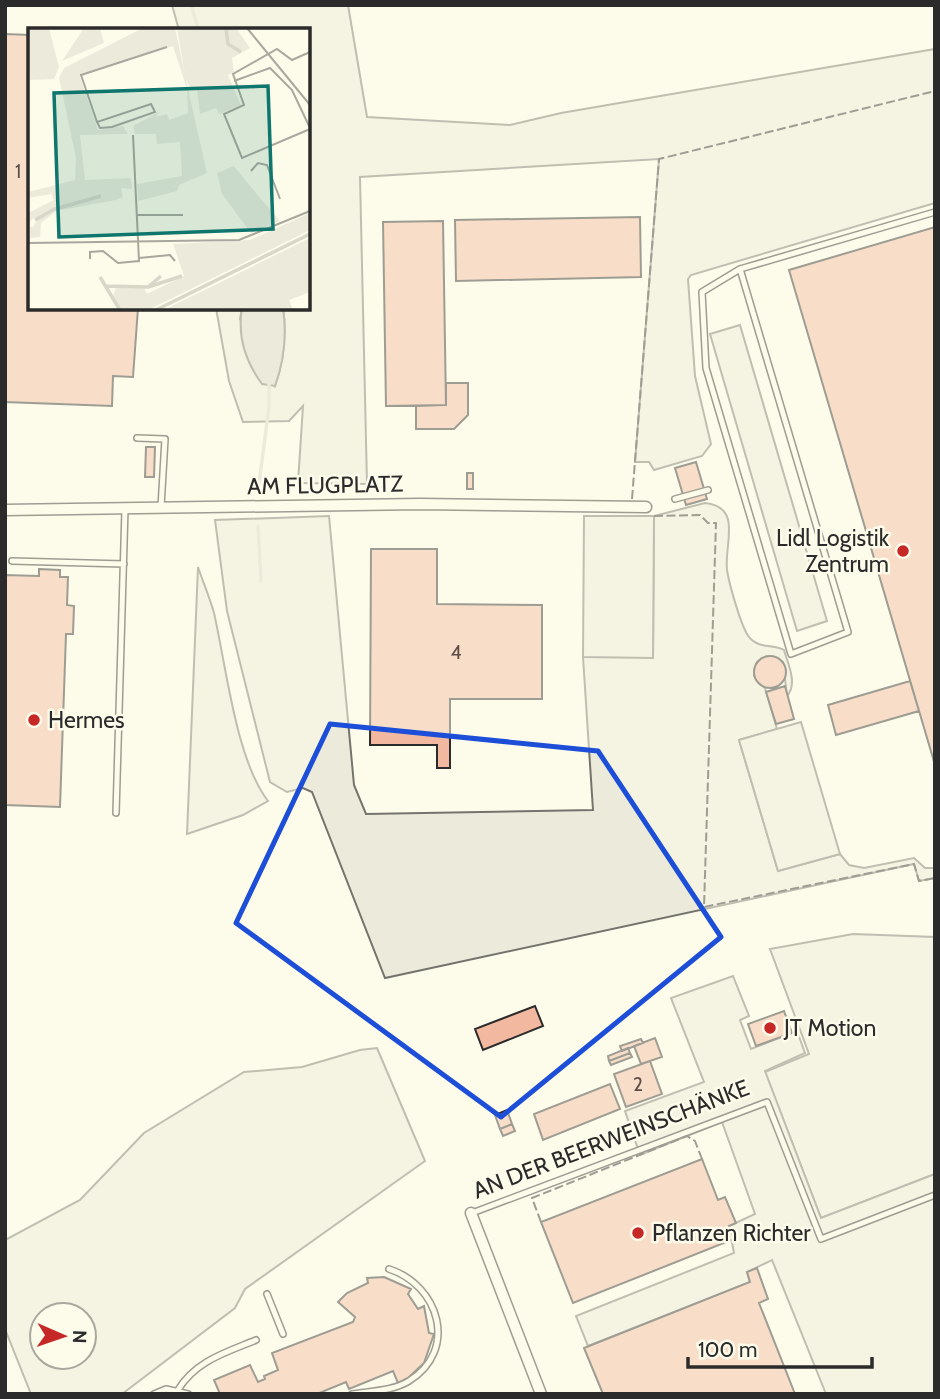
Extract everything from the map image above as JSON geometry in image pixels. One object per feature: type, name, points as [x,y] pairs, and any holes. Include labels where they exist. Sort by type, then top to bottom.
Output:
[{"type":"street","name":"AM FLUGPLATZ","points":[[5,510],[420,504],[646,507]]},
{"type":"street","name":"AN DER BEERWEINSCHÄNKE","points":[[471,1213],[541,1394]]},
{"type":"lane","points":[[740,269],[848,632],[791,654],[706,368],[702,292],[740,269],[935,212]]},
{"type":"lane","points":[[136,438],[165,439],[161,507]]},
{"type":"lane","points":[[675,499],[708,490]]},
{"type":"lane","points":[[116,813],[125,509]]},
{"type":"lane","points":[[12,561],[124,564]]},
{"type":"lane","name":"AN DER BEERWEINSCHÄNKE","points":[[471,1213],[767,1102],[821,1239],[935,1195]]},
{"type":"lane","points":[[352,1394],[399,1386],[410,1381],[427,1364],[437,1341],[437,1317],[428,1295],[411,1278],[388,1269]]},
{"type":"lane","points":[[267,1294],[283,1334]]},
{"type":"lane","points":[[178,1390],[185,1378],[202,1363],[256,1340]]},
{"type":"lane","points":[[154,1394],[178,1390],[188,1394]]},
{"type":"highlighted area","points":[[330,724],[598,751],[721,937],[501,1117],[236,923]]},
{"type":"shaded area","points":[[172,5],[348,5],[367,117],[510,125],[561,113],[935,49],[935,203],[691,275],[688,279],[695,376],[711,444],[702,456],[654,470],[649,462],[635,462],[659,159],[360,177],[367,484],[298,483],[303,406],[289,421],[243,422],[229,381],[216,310],[242,310],[240,319],[275,386],[284,347],[283,310],[310,310],[310,28],[178,28]]},
{"type":"shaded area","points":[[242,310],[283,310],[284,348],[275,386],[262,384],[251,366],[242,339]]},
{"type":"shaded area","points":[[740,325],[827,621],[797,631],[710,334]]},
{"type":"shaded area","points":[[705,503],[717,506],[728,519],[727,570],[746,632],[753,641],[761,645],[784,650],[791,674],[792,686],[787,696],[783,662],[767,656],[757,662],[754,676],[765,688],[777,729],[739,740],[778,871],[840,854],[849,865],[864,868],[914,858],[925,868],[935,868],[935,878],[919,881],[914,864],[385,978],[312,792],[303,788],[287,792],[270,782],[227,611],[215,520],[329,516],[354,785],[366,814],[593,810],[583,657],[653,657],[654,516]]},
{"type":"shaded area","points":[[584,516],[654,516],[653,658],[583,657]]},
{"type":"shaded area","points":[[198,567],[214,613],[240,737],[257,783],[268,801],[243,815],[187,834]]},
{"type":"shaded area","points":[[801,722],[840,854],[778,871],[739,740]]},
{"type":"shaded area","points":[[853,934],[935,937],[935,1174],[821,1218],[765,1072],[809,1054],[770,949]]},
{"type":"shaded area","points":[[733,976],[749,1016],[740,1020],[751,1049],[797,1031],[805,1053],[765,1071],[821,1218],[935,1174],[935,1394],[826,1394],[772,1260],[747,1272],[750,1282],[588,1346],[576,1316],[734,1253],[729,1226],[755,1214],[722,1122],[640,1155],[625,1111],[704,1082],[671,998]]},
{"type":"shaded area","points":[[377,1048],[425,1161],[245,1289],[235,1308],[122,1394],[31,1394],[5,1329],[5,1240],[80,1200],[144,1133],[244,1072],[302,1067],[360,1050]]},
{"type":"building","points":[[5,34],[28,35],[28,310],[138,310],[133,377],[113,376],[112,406],[5,402]]},
{"type":"building","points":[[640,217],[641,277],[456,281],[455,220]]},
{"type":"building","points":[[443,221],[446,405],[386,406],[383,222]]},
{"type":"building","name":"Lidl Logistik Zentrum","points":[[935,227],[935,765],[789,270]]},
{"type":"building","points":[[446,383],[468,383],[468,415],[454,429],[416,429],[416,406],[446,405]]},
{"type":"building","points":[[146,447],[155,447],[154,477],[145,477]]},
{"type":"building","points":[[696,462],[707,499],[686,505],[675,468]]},
{"type":"building","points":[[467,473],[473,473],[473,489],[467,489]]},
{"type":"building","points":[[371,549],[437,549],[437,604],[542,605],[542,699],[450,699],[450,768],[437,768],[437,745],[370,745]]},
{"type":"building","name":"Hermes","points":[[39,569],[60,570],[60,577],[68,577],[67,605],[74,606],[73,634],[66,634],[60,807],[5,805],[5,575],[39,576]]},
{"type":"building","points":[[770,656],[782,660],[786,672],[782,684],[770,688],[758,684],[754,672],[758,660]]},
{"type":"building","points":[[910,681],[919,711],[836,735],[828,705]]},
{"type":"building","points":[[785,686],[794,719],[776,724],[766,692]]},
{"type":"building","points":[[535,1006],[543,1026],[483,1050],[475,1029]]},
{"type":"building","name":"JT Motion","points":[[784,1011],[792,1033],[756,1046],[748,1024]]},
{"type":"building","points":[[655,1038],[662,1057],[641,1064],[634,1046]]},
{"type":"building","points":[[641,1039],[643,1043],[622,1051],[620,1046]]},
{"type":"building","points":[[628,1048],[630,1053],[609,1061],[608,1056]]},
{"type":"building","points":[[630,1053],[632,1057],[611,1065],[609,1061]]},
{"type":"building","points":[[650,1061],[662,1094],[626,1107],[614,1074]]},
{"type":"building","points":[[610,1084],[620,1109],[543,1140],[534,1114]]},
{"type":"building","points":[[507,1110],[512,1124],[500,1129],[495,1115]]},
{"type":"building","points":[[512,1124],[515,1131],[503,1136],[500,1129]]},
{"type":"building","name":"Pflanzen Richter","points":[[702,1159],[718,1200],[725,1197],[736,1223],[729,1226],[734,1239],[573,1303],[541,1222]]},
{"type":"building","points":[[757,1268],[768,1299],[759,1303],[795,1394],[603,1394],[584,1348],[750,1282],[747,1272]]},
{"type":"building","points":[[384,1277],[411,1289],[408,1294],[418,1309],[424,1306],[429,1333],[434,1334],[424,1363],[408,1378],[398,1383],[393,1371],[349,1389],[346,1382],[317,1394],[220,1394],[214,1380],[250,1365],[258,1382],[278,1370],[272,1353],[353,1322],[355,1317],[338,1302],[347,1293],[368,1283],[367,1278]]},
{"type":"waterway","points":[[191,5],[198,28]]},
{"type":"waterway","points":[[258,491],[269,407],[269,381]]},
{"type":"waterway","points":[[258,526],[261,581]]},
{"type":"fence","points":[[632,499],[659,159],[935,91]]},
{"type":"fence","points":[[654,516],[700,515],[708,523],[716,523],[704,907],[914,864],[919,881],[935,878]]},
{"type":"fence","points":[[541,1222],[532,1198],[687,1136],[695,1141],[702,1159]]},
{"type":"place","name":"Lidl Logistik Zentrum","points":[[903,551]]},
{"type":"place","name":"Hermes","points":[[34,720]]},
{"type":"place","name":"JT Motion","points":[[770,1028]]},
{"type":"place","name":"Pflanzen Richter","points":[[638,1233]]}]
